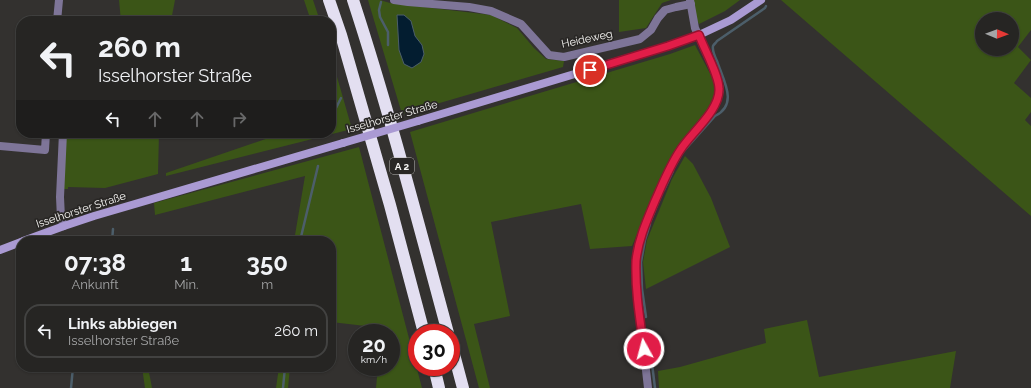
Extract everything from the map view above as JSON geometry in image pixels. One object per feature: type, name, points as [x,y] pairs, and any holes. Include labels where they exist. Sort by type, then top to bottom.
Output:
[{"type":"highway","name":"A 2","points":[[329,0],[334,16]]},
{"type":"highway","name":"A 2","points":[[353,0],[408,185],[446,324]]},
{"type":"highway","name":"A 2","points":[[336,20],[388,198],[422,324]]},
{"type":"highway","points":[[436,376],[439,388]]},
{"type":"highway","points":[[460,376],[463,388]]},
{"type":"street","points":[[57,16],[59,0]]},
{"type":"street","name":"Heideweg","points":[[394,0],[469,7],[491,11],[521,24],[549,55],[564,57],[640,39],[651,30],[665,10],[691,2],[695,28],[718,79],[720,90],[717,101],[710,113],[681,149],[665,178],[640,239],[636,261],[637,290],[648,388]]},
{"type":"street","name":"Isselhorster Straße","points":[[36,236],[94,216],[661,48],[699,35],[731,20],[761,0]]},
{"type":"street","points":[[0,146],[45,150],[46,138]]},
{"type":"street","points":[[63,138],[60,197],[61,218],[64,226]]},
{"type":"street","name":"Isselhorster Straße","points":[[0,250],[16,243]]},
{"type":"green space","points":[[119,0],[175,0],[172,16],[121,16]]},
{"type":"green space","points":[[304,0],[313,0],[318,16],[309,16]]},
{"type":"green space","points":[[368,0],[380,0],[390,3],[491,15],[517,28],[534,48],[546,59],[564,61],[563,67],[402,114]]},
{"type":"green space","points":[[619,0],[671,0],[662,3],[646,28],[619,32]]},
{"type":"green space","points":[[693,0],[740,0],[725,11],[699,24],[695,16]]},
{"type":"green space","points":[[781,0],[1031,0],[1031,30],[1019,46],[1019,12],[975,12],[975,56],[1019,56],[1019,48],[1031,60],[1014,83],[1031,98],[1031,112],[1025,120],[1031,126],[1031,216]]},
{"type":"green space","points":[[695,45],[713,79],[715,89],[714,100],[707,112],[678,146],[662,176],[632,246],[590,249],[581,204],[491,222],[510,316],[474,324],[490,388],[479,388],[410,132],[670,54]]},
{"type":"green space","points":[[336,73],[352,129],[336,133]]},
{"type":"green space","points":[[60,138],[159,138],[158,174],[105,188],[68,187],[68,189],[58,189]]},
{"type":"green space","points":[[268,138],[316,138],[166,176],[166,173]]},
{"type":"green space","points":[[359,147],[408,334],[408,376],[419,376],[422,388],[376,388],[377,376],[400,376],[400,324],[336,323],[336,236],[295,236],[305,176],[155,215],[154,203]]},
{"type":"green space","points":[[685,156],[693,164],[711,198],[730,247],[646,289],[643,262],[647,240],[672,179]]},
{"type":"green space","points":[[807,320],[819,377],[956,351],[950,388],[659,388],[658,371],[680,367],[766,343],[764,329]]},
{"type":"green space","points":[[143,372],[149,372],[152,388],[145,388]]},
{"type":"green space","points":[[278,372],[290,372],[288,388],[276,388]]},
{"type":"water","points":[[397,15],[404,15],[411,21],[415,36],[422,45],[424,54],[421,62],[412,68],[404,64],[399,50]]},
{"type":"waterway","points":[[381,2],[379,10],[380,17],[388,32],[388,45]]},
{"type":"waterway","points":[[683,152],[715,116],[722,111],[728,98],[723,76],[714,54],[713,46],[717,41],[766,6]]},
{"type":"waterway","points":[[336,108],[341,98]]},
{"type":"waterway","points":[[301,236],[318,166]]},
{"type":"waterway","points":[[664,190],[673,171]]},
{"type":"waterway","points":[[646,317],[642,289],[641,262],[650,224]]},
{"type":"waterway","points":[[112,236],[113,229]]},
{"type":"waterway","points":[[648,331],[655,388]]},
{"type":"waterway","points":[[71,388],[73,372]]},
{"type":"waterway","points":[[283,388],[285,372]]},
{"type":"route","points":[[590,70],[699,35],[718,79],[720,90],[717,101],[710,113],[681,149],[665,178],[640,239],[636,261],[637,290],[644,349]]}]
